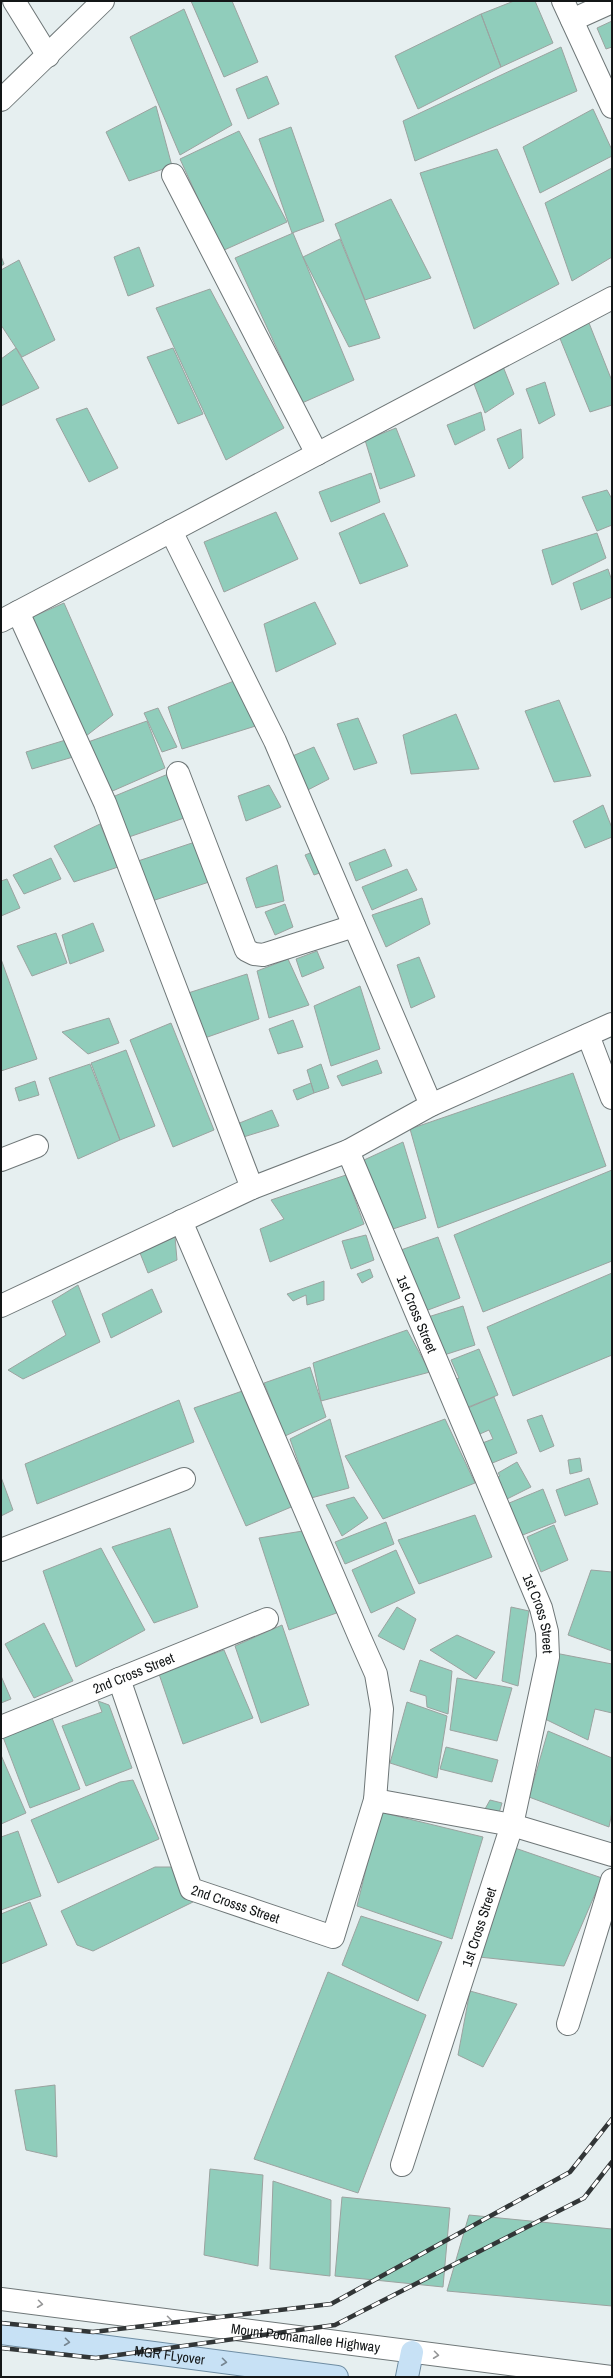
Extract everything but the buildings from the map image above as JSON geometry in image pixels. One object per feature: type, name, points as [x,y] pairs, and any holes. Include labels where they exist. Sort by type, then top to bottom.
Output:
[{"type":"main road","name":"MGR FLyover","points":[[1,2333],[337,2377]]},
{"type":"main road","points":[[407,2377],[412,2352]]},
{"type":"street","points":[[14,1],[48,56]]},
{"type":"street","points":[[1,100],[103,1]]},
{"type":"street","points":[[612,2],[567,11],[612,107]]},
{"type":"street","points":[[173,175],[317,454]]},
{"type":"street","points":[[252,1188],[105,803],[9,617],[612,298]]},
{"type":"street","points":[[171,531],[275,741],[430,1104]]},
{"type":"street","points":[[178,773],[246,950],[254,954],[263,955],[354,926]]},
{"type":"street","points":[[1,1306],[252,1188],[348,1151],[430,1104],[612,1024]]},
{"type":"street","points":[[588,1034],[612,1098]]},
{"type":"street","points":[[1,1160],[37,1146]]},
{"type":"street","name":"1st Cross Street","points":[[348,1151],[541,1608],[547,1632],[548,1657],[512,1825],[402,2165]]},
{"type":"street","points":[[181,1221],[376,1674],[382,1709],[375,1800],[512,1825],[612,1854]]},
{"type":"street","points":[[1,1550],[184,1479]]},
{"type":"street","name":"2nd Cross Street","points":[[1,1727],[266,1619]]},
{"type":"street","name":"2nd Crosss Street","points":[[119,1679],[191,1889],[333,1937],[375,1800]]},
{"type":"street","points":[[568,2024],[612,1880]]},
{"type":"street","name":"Mount Poonamallee Highway","points":[[1,2299],[611,2377]]},
{"type":"railway","points":[[1,2323],[93,2332],[331,2304],[570,2172],[612,2119]]},
{"type":"railway","points":[[1,2348],[96,2358],[335,2325],[584,2198],[612,2162]]}]
